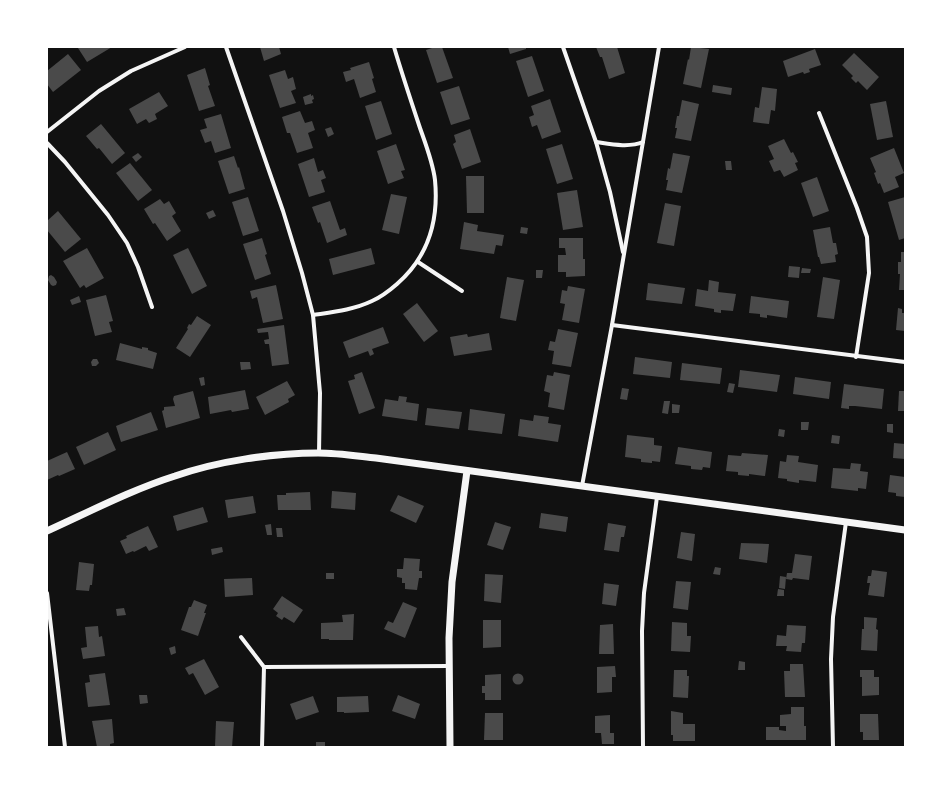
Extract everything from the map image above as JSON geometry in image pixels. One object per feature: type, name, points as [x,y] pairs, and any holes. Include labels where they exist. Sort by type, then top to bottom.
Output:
[{"type":"street","points":[[47,132],[99,91],[131,71],[185,47]]},
{"type":"street","points":[[226,47],[283,211],[313,315],[320,393],[319,453]]},
{"type":"street","points":[[313,315],[354,308],[372,301],[388,292],[405,277],[418,262],[432,231],[436,198],[435,179],[430,157],[394,47]]},
{"type":"street","points":[[563,47],[596,142],[610,192],[623,255]]},
{"type":"street","points":[[582,487],[612,325],[659,47]]},
{"type":"street","points":[[819,113],[867,237],[869,273],[856,356]]},
{"type":"street","points":[[596,142],[627,145],[637,145],[643,142]]},
{"type":"street","points":[[47,144],[65,162],[108,215],[126,243],[138,267],[152,307]]},
{"type":"street","points":[[418,262],[462,291]]},
{"type":"street","points":[[612,325],[905,362]]},
{"type":"street","points":[[47,531],[138,490],[175,476],[218,464],[258,457],[319,453],[376,458],[468,472],[905,530]]},
{"type":"street","points":[[450,747],[449,638],[452,582],[468,472]]},
{"type":"street","points":[[643,747],[642,624],[644,593],[657,497]]},
{"type":"street","points":[[833,747],[833,618],[846,522]]},
{"type":"street","points":[[47,593],[64,747]]},
{"type":"street","points":[[241,637],[264,667],[262,747]]},
{"type":"street","points":[[264,667],[449,666]]},
{"type":"building","points":[[112,47],[87,62],[78,48]]},
{"type":"building","points":[[260,47],[279,47],[281,54],[264,61]]},
{"type":"building","points":[[435,47],[442,47],[453,78],[437,83],[426,50]]},
{"type":"building","points":[[508,47],[526,47],[526,49],[510,54]]},
{"type":"building","points":[[596,47],[617,47],[625,73],[609,79],[602,57],[600,57]]},
{"type":"building","points":[[691,47],[709,49],[701,88],[683,84]]},
{"type":"building","points":[[815,49],[821,65],[809,69],[810,72],[804,74],[803,72],[788,77],[783,61]]},
{"type":"building","points":[[854,53],[879,77],[867,90],[858,81],[856,83],[851,78],[853,76],[842,65]]},
{"type":"building","points":[[68,54],[81,70],[53,92],[47,84],[47,71]]},
{"type":"building","points":[[532,56],[544,91],[528,97],[516,61]]},
{"type":"building","points":[[369,62],[374,78],[372,79],[376,92],[360,98],[354,79],[346,82],[343,72],[351,70],[350,68]]},
{"type":"building","points":[[205,68],[210,85],[208,86],[215,106],[199,111],[187,75]]},
{"type":"building","points":[[285,70],[288,79],[293,77],[296,89],[291,91],[296,103],[280,108],[269,75]]},
{"type":"building","points":[[713,85],[732,88],[731,95],[712,92]]},
{"type":"building","points":[[459,86],[470,119],[451,125],[440,92]]},
{"type":"building","points":[[762,87],[777,89],[775,111],[771,110],[769,124],[753,122],[755,107],[759,108]]},
{"type":"building","points":[[159,92],[168,106],[155,114],[157,119],[149,123],[146,119],[137,124],[129,109]]},
{"type":"building","points":[[311,94],[311,96],[313,95],[314,99],[312,100],[313,103],[305,105],[303,97]]},
{"type":"building","points":[[550,99],[561,132],[542,139],[537,125],[532,127],[529,117],[534,115],[531,106]]},
{"type":"building","points":[[682,100],[699,104],[691,141],[675,138],[677,116],[679,116]]},
{"type":"building","points":[[381,101],[392,134],[376,140],[365,106]]},
{"type":"building","points":[[886,101],[893,137],[877,140],[870,104]]},
{"type":"building","points":[[300,111],[305,123],[312,121],[315,130],[308,133],[313,148],[297,153],[290,133],[287,133],[282,117]]},
{"type":"building","points":[[221,114],[231,148],[215,153],[211,141],[205,143],[200,130],[207,128],[204,119]]},
{"type":"building","points":[[101,124],[125,153],[112,164],[99,148],[97,149],[86,136]]},
{"type":"building","points":[[331,127],[334,134],[328,137],[325,129]]},
{"type":"building","points":[[470,129],[481,162],[462,169],[453,144],[456,142],[454,135]]},
{"type":"building","points":[[784,139],[791,153],[793,152],[798,162],[795,163],[798,170],[784,177],[780,170],[774,172],[769,161],[774,159],[768,146]]},
{"type":"building","points":[[396,144],[405,170],[401,171],[404,178],[388,184],[377,151]]},
{"type":"building","points":[[562,144],[573,179],[557,184],[546,149]]},
{"type":"building","points":[[894,148],[904,173],[895,177],[899,187],[884,193],[880,183],[878,184],[874,173],[876,172],[870,158]]},
{"type":"building","points":[[138,153],[142,157],[136,162],[132,157]]},
{"type":"building","points":[[673,153],[690,156],[682,193],[666,190],[668,168],[670,169]]},
{"type":"building","points":[[234,156],[238,168],[239,167],[245,189],[229,194],[218,161]]},
{"type":"building","points":[[314,158],[318,172],[323,170],[326,178],[321,180],[325,192],[309,197],[298,164]]},
{"type":"building","points":[[725,161],[731,161],[732,170],[726,170]]},
{"type":"building","points":[[130,163],[152,190],[138,201],[116,173]]},
{"type":"building","points":[[466,176],[484,176],[484,213],[467,213]]},
{"type":"building","points":[[817,177],[829,211],[813,217],[801,183]]},
{"type":"building","points":[[577,190],[583,227],[563,230],[557,193]]},
{"type":"building","points":[[391,194],[407,197],[399,234],[382,230]]},
{"type":"building","points":[[248,197],[259,231],[243,236],[232,202]]},
{"type":"building","points":[[905,197],[905,238],[899,240],[888,202]]},
{"type":"building","points":[[160,199],[164,204],[169,201],[176,213],[172,216],[181,231],[167,241],[155,223],[153,224],[144,209]]},
{"type":"building","points":[[330,201],[340,230],[345,228],[347,235],[327,243],[320,222],[318,223],[312,207]]},
{"type":"building","points":[[665,203],[681,206],[674,246],[657,243]]},
{"type":"building","points":[[213,210],[216,216],[209,219],[206,213]]},
{"type":"building","points":[[58,211],[81,239],[65,252],[47,230],[47,221]]},
{"type":"building","points":[[464,222],[478,225],[477,231],[504,235],[502,246],[496,245],[494,254],[460,249]]},
{"type":"building","points":[[521,227],[528,228],[527,234],[520,233]]},
{"type":"building","points":[[830,227],[833,243],[836,243],[838,254],[835,255],[836,262],[821,264],[818,257],[813,230]]},
{"type":"building","points":[[262,238],[267,254],[265,255],[271,274],[255,280],[243,244]]},
{"type":"building","points":[[559,238],[583,238],[585,276],[566,277],[566,272],[558,272],[558,255],[566,255],[565,248],[559,248]]},
{"type":"building","points":[[87,248],[104,278],[86,288],[84,285],[80,288],[63,261]]},
{"type":"building","points":[[188,248],[207,286],[192,294],[173,255]]},
{"type":"building","points":[[371,248],[375,264],[333,275],[329,259]]},
{"type":"building","points":[[901,252],[905,252],[905,290],[899,290],[900,274],[898,274],[898,262],[901,262]]},
{"type":"building","points":[[789,266],[800,267],[799,278],[788,277]]},
{"type":"building","points":[[802,268],[811,269],[810,273],[801,273]]},
{"type":"building","points":[[536,270],[543,270],[542,278],[536,278]]},
{"type":"building","points":[[51,275],[57,282],[56,285],[53,286],[48,280],[49,276]]},
{"type":"building","points":[[507,277],[524,280],[516,321],[500,318]]},
{"type":"building","points":[[823,277],[840,280],[834,319],[817,317]]},
{"type":"building","points":[[709,280],[719,282],[718,292],[736,294],[733,311],[721,310],[721,313],[714,312],[714,309],[695,306],[697,289],[708,291]]},
{"type":"building","points":[[648,283],[685,288],[682,304],[646,300]]},
{"type":"building","points":[[276,285],[283,319],[263,323],[257,297],[252,299],[250,291]]},
{"type":"building","points":[[568,286],[585,289],[579,323],[562,320],[565,304],[560,303],[562,290],[567,291]]},
{"type":"building","points":[[106,295],[113,321],[109,322],[112,332],[95,336],[86,300]]},
{"type":"building","points":[[79,296],[81,302],[72,305],[70,300]]},
{"type":"building","points":[[751,296],[789,301],[787,318],[767,315],[767,318],[760,317],[760,314],[749,313]]},
{"type":"building","points":[[417,303],[438,331],[424,342],[403,314]]},
{"type":"building","points":[[898,308],[902,309],[902,313],[905,313],[905,331],[896,330]]},
{"type":"building","points":[[197,316],[211,325],[190,357],[176,348],[188,329],[189,324],[191,325]]},
{"type":"building","points":[[284,325],[289,364],[272,366],[269,344],[265,344],[264,340],[269,339],[268,332],[258,333],[257,329]]},
{"type":"building","points":[[383,327],[389,343],[372,349],[374,354],[370,356],[368,351],[349,358],[343,342]]},
{"type":"building","points":[[558,329],[578,333],[571,367],[552,364],[554,351],[548,350],[550,341],[555,342]]},
{"type":"building","points":[[489,333],[492,350],[454,356],[450,337],[467,334],[468,337]]},
{"type":"building","points":[[120,343],[142,349],[142,347],[148,348],[148,350],[157,353],[153,369],[116,360]]},
{"type":"building","points":[[635,357],[672,362],[670,378],[633,374]]},
{"type":"building","points":[[93,359],[97,359],[99,363],[96,366],[92,366],[91,362]]},
{"type":"building","points":[[240,362],[250,362],[251,369],[241,370]]},
{"type":"building","points":[[682,363],[722,368],[720,384],[680,380]]},
{"type":"building","points":[[740,370],[780,375],[777,392],[738,387]]},
{"type":"building","points":[[362,372],[375,408],[359,414],[348,381],[355,379],[354,375]]},
{"type":"building","points":[[554,372],[570,375],[564,410],[548,407],[550,393],[544,391],[547,375],[553,376]]},
{"type":"building","points":[[204,377],[205,385],[201,386],[199,378]]},
{"type":"building","points":[[795,377],[831,382],[829,399],[793,394]]},
{"type":"building","points":[[287,381],[295,395],[288,399],[289,402],[265,415],[256,397]]},
{"type":"building","points":[[729,383],[735,384],[733,393],[727,392]]},
{"type":"building","points":[[844,384],[884,389],[882,409],[855,406],[849,406],[849,409],[841,408]]},
{"type":"building","points":[[622,388],[629,389],[627,400],[620,399]]},
{"type":"building","points":[[245,390],[249,409],[232,412],[231,410],[210,414],[208,397]]},
{"type":"building","points":[[193,391],[200,418],[166,428],[162,411],[164,410],[164,407],[175,406],[173,399],[174,396]]},
{"type":"building","points":[[899,391],[905,391],[905,411],[898,411]]},
{"type":"building","points":[[399,396],[407,397],[406,402],[419,404],[417,421],[382,416],[385,399],[398,401]]},
{"type":"building","points":[[664,401],[670,401],[668,414],[662,413]]},
{"type":"building","points":[[672,404],[680,405],[679,413],[672,413]]},
{"type":"building","points":[[427,408],[462,412],[459,429],[425,425]]},
{"type":"building","points":[[470,409],[505,414],[502,434],[468,430]]},
{"type":"building","points":[[151,412],[158,430],[121,442],[116,426]]},
{"type":"building","points":[[534,415],[549,417],[548,423],[561,425],[558,442],[518,436],[520,419],[533,421]]},
{"type":"building","points":[[801,422],[809,422],[808,430],[801,430]]},
{"type":"building","points":[[887,424],[893,424],[893,433],[887,432]]},
{"type":"building","points":[[779,429],[785,430],[784,437],[778,436]]},
{"type":"building","points":[[108,432],[116,450],[84,465],[76,447]]},
{"type":"building","points":[[627,435],[654,438],[654,445],[662,446],[660,462],[641,462],[641,459],[625,457]]},
{"type":"building","points":[[832,435],[840,436],[839,444],[831,443]]},
{"type":"building","points":[[894,443],[905,444],[905,459],[893,458]]},
{"type":"building","points":[[678,447],[712,452],[710,468],[703,467],[702,470],[691,469],[691,466],[675,464]]},
{"type":"building","points":[[67,452],[75,469],[47,480],[47,461]]},
{"type":"building","points":[[742,453],[768,455],[765,476],[749,474],[749,476],[738,475],[738,472],[726,471],[728,455],[741,456]]},
{"type":"building","points":[[787,455],[799,456],[798,462],[818,465],[816,482],[799,480],[799,483],[778,478],[780,461],[786,462]]},
{"type":"building","points":[[851,463],[861,464],[860,471],[868,472],[866,489],[858,488],[858,491],[831,488],[833,468],[850,469]]},
{"type":"building","points":[[890,475],[905,477],[905,497],[896,496],[896,493],[888,492]]},
{"type":"building","points":[[332,491],[356,493],[355,510],[331,508]]},
{"type":"building","points":[[310,492],[311,510],[278,510],[277,495]]},
{"type":"building","points":[[398,495],[424,506],[416,523],[390,511]]},
{"type":"building","points":[[253,496],[256,513],[228,518],[225,500]]},
{"type":"building","points":[[203,507],[208,522],[177,531],[173,516]]},
{"type":"building","points":[[541,513],[568,517],[566,532],[539,528]]},
{"type":"building","points":[[495,522],[511,527],[503,550],[487,545]]},
{"type":"building","points":[[608,523],[626,526],[624,537],[621,537],[619,552],[604,550]]},
{"type":"building","points":[[271,524],[272,535],[267,535],[265,525]]},
{"type":"building","points":[[148,526],[158,547],[149,551],[146,546],[126,554],[120,541],[127,538],[126,536]]},
{"type":"building","points":[[276,528],[282,528],[283,537],[277,537]]},
{"type":"building","points":[[681,532],[695,534],[692,561],[677,558]]},
{"type":"building","points":[[741,543],[769,544],[767,563],[739,559]]},
{"type":"building","points":[[222,547],[223,552],[212,555],[211,549]]},
{"type":"building","points":[[795,554],[812,556],[809,580],[793,578],[792,580],[786,579],[787,573],[792,573]]},
{"type":"building","points":[[404,558],[420,559],[419,571],[422,571],[422,578],[419,578],[417,590],[405,589],[405,583],[402,583],[402,578],[397,577],[397,569],[403,569]]},
{"type":"building","points":[[79,562],[94,564],[92,585],[90,585],[89,591],[76,590]]},
{"type":"building","points":[[715,567],[721,568],[720,575],[713,574]]},
{"type":"building","points":[[872,570],[887,572],[884,597],[868,595],[870,583],[867,583],[868,576],[871,576]]},
{"type":"building","points":[[326,573],[334,573],[334,579],[326,579]]},
{"type":"building","points":[[485,574],[503,575],[501,603],[484,601]]},
{"type":"building","points":[[780,576],[786,577],[785,589],[779,588]]},
{"type":"building","points":[[252,578],[253,595],[225,597],[224,579]]},
{"type":"building","points":[[676,581],[691,582],[688,610],[673,608]]},
{"type":"building","points":[[604,583],[619,585],[616,606],[602,604]]},
{"type":"building","points":[[778,589],[784,590],[784,596],[777,596]]},
{"type":"building","points":[[282,596],[303,610],[294,623],[284,617],[282,620],[276,616],[278,613],[273,609]]},
{"type":"building","points":[[194,600],[207,605],[204,613],[206,613],[198,636],[181,630],[189,607],[191,607]]},
{"type":"building","points":[[403,602],[417,608],[405,638],[384,629],[388,621],[393,623]]},
{"type":"building","points":[[124,608],[126,615],[117,616],[116,609]]},
{"type":"building","points":[[354,614],[353,640],[321,639],[321,623],[343,622],[342,615]]},
{"type":"building","points":[[864,617],[877,618],[877,651],[861,650]]},
{"type":"building","points":[[483,620],[501,620],[501,647],[483,648]]},
{"type":"building","points":[[672,622],[687,623],[687,636],[691,636],[690,652],[671,651]]},
{"type":"building","points":[[613,624],[614,654],[599,654],[600,625]]},
{"type":"building","points":[[787,625],[806,626],[805,643],[802,643],[801,652],[786,651],[787,646],[776,646],[777,635],[786,636]]},
{"type":"building","points":[[98,626],[99,637],[102,636],[105,656],[83,659],[81,648],[87,647],[85,627]]},
{"type":"building","points":[[175,646],[176,653],[171,655],[169,648]]},
{"type":"building","points":[[204,659],[219,687],[205,695],[193,673],[189,675],[185,668]]},
{"type":"building","points":[[739,661],[745,662],[745,670],[738,670]]},
{"type":"building","points":[[790,664],[803,664],[805,697],[785,697],[784,671],[790,671]]},
{"type":"building","points":[[615,666],[616,677],[612,677],[612,692],[597,693],[597,667]]},
{"type":"building","points":[[674,670],[687,670],[687,676],[689,676],[688,698],[673,697]]},
{"type":"building","points":[[860,670],[874,670],[874,677],[879,677],[879,695],[862,696],[862,677],[860,677]]},
{"type":"building","points":[[105,673],[110,705],[88,707],[85,683],[90,682],[89,675]]},
{"type":"building","points":[[518,673],[522,675],[524,679],[522,683],[518,685],[514,683],[512,679],[514,675]]},
{"type":"building","points":[[501,674],[501,700],[485,700],[485,693],[482,693],[482,686],[485,686],[485,675]]},
{"type":"building","points":[[139,695],[147,695],[148,703],[140,704]]},
{"type":"building","points":[[398,695],[420,704],[415,719],[392,711]]},
{"type":"building","points":[[313,696],[319,712],[296,720],[290,704]]},
{"type":"building","points":[[368,696],[369,712],[337,712],[337,697]]},
{"type":"building","points":[[791,707],[804,707],[806,740],[766,740],[766,727],[779,727],[779,730],[786,731],[786,726],[780,726],[780,715],[791,714]]},
{"type":"building","points":[[671,711],[683,713],[683,724],[695,724],[695,741],[673,741],[673,735],[671,735]]},
{"type":"building","points":[[485,713],[503,713],[503,740],[484,740]]},
{"type":"building","points":[[860,714],[878,714],[879,740],[863,740],[863,732],[860,732]]},
{"type":"building","points":[[610,715],[610,733],[614,733],[614,744],[602,744],[601,733],[595,733],[595,716]]},
{"type":"building","points":[[112,719],[114,743],[110,744],[110,747],[97,747],[92,721]]},
{"type":"building","points":[[216,721],[234,722],[232,747],[215,747]]},
{"type":"building","points":[[316,742],[325,742],[325,747],[316,747]]}]
